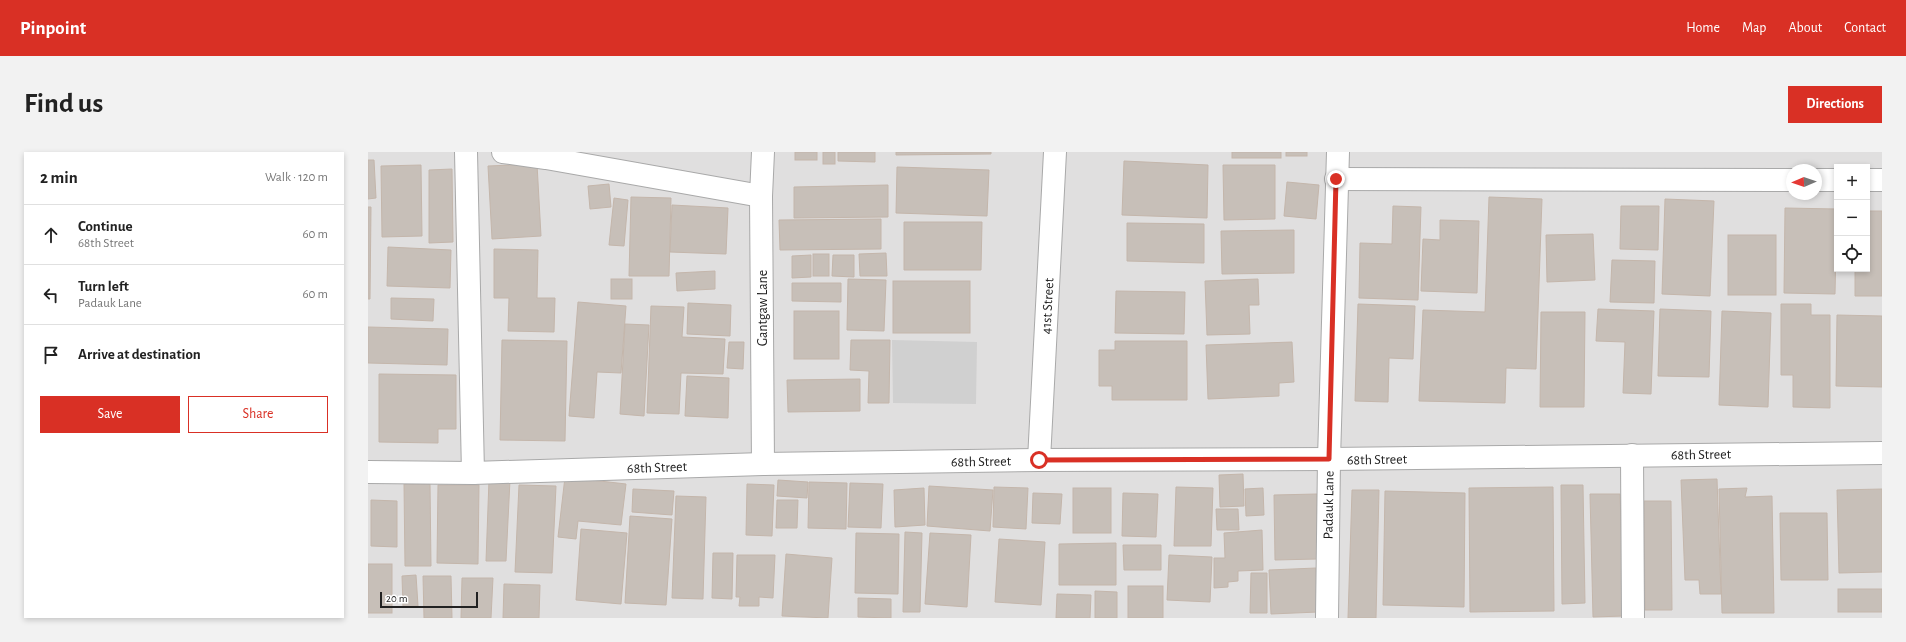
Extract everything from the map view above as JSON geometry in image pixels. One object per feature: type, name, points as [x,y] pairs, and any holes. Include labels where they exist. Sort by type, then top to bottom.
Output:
[{"type":"street","points":[[466,152],[473,473]]},
{"type":"street","points":[[503,152],[546,155],[761,196]]},
{"type":"street","name":"Gantgaw Lane","points":[[763,152],[761,196],[763,464]]},
{"type":"street","name":"41st Street","points":[[1039,460],[1055,152]]},
{"type":"street","name":"Padauk Lane","points":[[1327,618],[1329,459],[1336,179],[1338,152]]},
{"type":"street","points":[[1336,179],[1786,180]]},
{"type":"street","points":[[1822,180],[1834,180]]},
{"type":"street","points":[[1870,180],[1882,180]]},
{"type":"street","name":"68th Street","points":[[368,472],[473,473],[763,464],[1039,460],[1329,459],[1882,453]]},
{"type":"street","points":[[1632,455],[1633,618]]},
{"type":"shaded area","points":[[368,152],[1882,152],[1882,618],[368,618]]},
{"type":"shaded area","points":[[892,340],[977,342],[976,404],[893,403]]},
{"type":"building","points":[[795,152],[817,152],[817,160],[795,160]]},
{"type":"building","points":[[823,152],[835,152],[835,164],[823,164]]},
{"type":"building","points":[[838,152],[875,152],[875,162],[838,161]]},
{"type":"building","points":[[896,152],[991,152],[991,154],[896,155]]},
{"type":"building","points":[[1232,152],[1281,152],[1281,158],[1232,158]]},
{"type":"building","points":[[1286,152],[1307,152],[1307,156],[1286,156]]},
{"type":"building","points":[[368,160],[374,160],[376,198],[368,199]]},
{"type":"building","points":[[1124,161],[1208,165],[1207,218],[1122,215]]},
{"type":"building","points":[[537,164],[541,236],[492,239],[488,166]]},
{"type":"building","points":[[421,165],[422,236],[382,237],[381,166]]},
{"type":"building","points":[[1223,165],[1275,165],[1275,219],[1224,220]]},
{"type":"building","points":[[897,167],[989,170],[987,216],[896,213]]},
{"type":"building","points":[[452,169],[453,242],[429,243],[429,170]]},
{"type":"building","points":[[1287,182],[1319,185],[1316,219],[1284,216]]},
{"type":"building","points":[[609,184],[611,207],[590,209],[588,186]]},
{"type":"building","points":[[888,185],[888,217],[794,218],[794,187]]},
{"type":"building","points":[[631,197],[671,198],[669,276],[629,276]]},
{"type":"building","points":[[1489,197],[1542,199],[1536,369],[1506,368],[1505,403],[1419,401],[1423,310],[1485,312]]},
{"type":"building","points":[[614,198],[628,200],[624,246],[609,245]]},
{"type":"building","points":[[1665,199],[1714,201],[1710,296],[1662,294]]},
{"type":"building","points":[[672,205],[728,208],[726,254],[670,252]]},
{"type":"building","points":[[1393,206],[1421,207],[1418,300],[1359,298],[1360,243],[1392,244]]},
{"type":"building","points":[[1621,206],[1659,206],[1658,250],[1620,249]]},
{"type":"building","points":[[368,207],[371,207],[370,299],[368,299]]},
{"type":"building","points":[[1785,208],[1834,209],[1835,294],[1784,293]]},
{"type":"building","points":[[1870,211],[1882,211],[1882,296],[1855,296],[1855,272],[1870,272]]},
{"type":"building","points":[[881,219],[881,249],[780,250],[779,220]]},
{"type":"building","points":[[1440,220],[1479,221],[1477,293],[1421,291],[1423,239],[1440,240]]},
{"type":"building","points":[[904,222],[982,222],[981,270],[904,270]]},
{"type":"building","points":[[1127,223],[1204,224],[1204,263],[1127,261]]},
{"type":"building","points":[[1294,230],[1294,273],[1222,274],[1221,231]]},
{"type":"building","points":[[1593,234],[1595,280],[1547,282],[1546,235]]},
{"type":"building","points":[[1728,235],[1776,235],[1776,295],[1728,295]]},
{"type":"building","points":[[388,247],[451,250],[450,288],[387,286]]},
{"type":"building","points":[[494,249],[538,250],[537,298],[555,298],[554,332],[508,331],[509,298],[494,298]]},
{"type":"building","points":[[886,253],[887,276],[860,276],[859,254]]},
{"type":"building","points":[[813,254],[829,254],[829,276],[813,276]]},
{"type":"building","points":[[811,255],[811,277],[792,278],[792,256]]},
{"type":"building","points":[[833,255],[854,255],[854,277],[832,276]]},
{"type":"building","points":[[1612,260],[1655,261],[1654,303],[1610,302]]},
{"type":"building","points":[[715,271],[715,289],[677,291],[676,273]]},
{"type":"building","points":[[611,279],[632,279],[632,299],[611,299]]},
{"type":"building","points":[[848,279],[886,280],[884,331],[847,330]]},
{"type":"building","points":[[1258,279],[1259,305],[1249,305],[1250,334],[1207,335],[1205,281]]},
{"type":"building","points":[[893,281],[970,281],[970,333],[893,333]]},
{"type":"building","points":[[792,283],[841,283],[841,302],[792,301]]},
{"type":"building","points":[[1116,291],[1185,292],[1184,334],[1115,333]]},
{"type":"building","points":[[391,298],[434,299],[433,321],[391,319]]},
{"type":"building","points":[[578,302],[626,306],[621,373],[597,372],[594,418],[569,416]]},
{"type":"building","points":[[688,303],[731,305],[730,336],[687,334]]},
{"type":"building","points":[[1358,304],[1415,306],[1413,359],[1389,358],[1388,402],[1355,401]]},
{"type":"building","points":[[1781,304],[1811,304],[1811,315],[1830,315],[1830,408],[1793,407],[1793,375],[1781,375]]},
{"type":"building","points":[[651,306],[684,307],[682,337],[725,339],[723,374],[681,373],[679,414],[647,413]]},
{"type":"building","points":[[1598,309],[1654,311],[1651,394],[1623,393],[1625,342],[1596,341]]},
{"type":"building","points":[[1660,309],[1711,311],[1709,377],[1658,376]]},
{"type":"building","points":[[794,311],[839,311],[839,359],[794,359]]},
{"type":"building","points":[[1722,311],[1771,313],[1768,407],[1719,405]]},
{"type":"building","points":[[1541,312],[1585,312],[1584,407],[1540,407]]},
{"type":"building","points":[[1837,315],[1882,316],[1882,387],[1836,386]]},
{"type":"building","points":[[625,324],[649,325],[644,416],[620,414]]},
{"type":"building","points":[[368,327],[448,329],[447,365],[368,363]]},
{"type":"building","points":[[502,340],[567,341],[565,441],[500,440]]},
{"type":"building","points":[[851,340],[890,340],[889,403],[868,403],[869,371],[850,370]]},
{"type":"building","points":[[1115,341],[1187,341],[1187,400],[1112,400],[1112,386],[1099,386],[1099,350],[1115,350]]},
{"type":"building","points":[[729,342],[744,342],[743,369],[727,368]]},
{"type":"building","points":[[1292,342],[1294,382],[1279,383],[1279,396],[1208,399],[1206,345]]},
{"type":"building","points":[[379,374],[456,375],[456,429],[438,429],[438,443],[379,442]]},
{"type":"building","points":[[687,376],[729,378],[728,418],[685,416]]},
{"type":"building","points":[[860,379],[860,411],[788,412],[787,380]]},
{"type":"building","points":[[1243,474],[1244,506],[1220,507],[1219,475]]},
{"type":"building","points":[[565,477],[626,484],[621,525],[578,521],[576,539],[558,537]]},
{"type":"building","points":[[1717,479],[1721,594],[1700,594],[1699,580],[1685,580],[1681,480]]},
{"type":"building","points":[[489,480],[510,480],[506,561],[486,561]]},
{"type":"building","points":[[778,480],[808,482],[807,498],[777,496]]},
{"type":"building","points":[[809,482],[847,483],[846,529],[808,528]]},
{"type":"building","points":[[850,483],[883,484],[881,528],[848,527]]},
{"type":"building","points":[[404,484],[430,484],[431,566],[405,566]]},
{"type":"building","points":[[747,484],[774,485],[772,536],[746,535]]},
{"type":"building","points":[[438,485],[479,485],[478,564],[437,563]]},
{"type":"building","points":[[519,485],[556,486],[552,573],[515,572]]},
{"type":"building","points":[[1561,485],[1583,485],[1585,603],[1562,604]]},
{"type":"building","points":[[929,486],[993,490],[990,531],[927,526]]},
{"type":"building","points":[[994,487],[1028,488],[1026,529],[993,527]]},
{"type":"building","points":[[1176,487],[1213,488],[1211,546],[1174,546]]},
{"type":"building","points":[[1553,487],[1554,611],[1470,612],[1469,488]]},
{"type":"building","points":[[924,488],[925,525],[895,527],[894,490]]},
{"type":"building","points":[[1073,488],[1111,488],[1111,533],[1073,533]]},
{"type":"building","points":[[1263,488],[1264,515],[1246,516],[1245,489]]},
{"type":"building","points":[[1747,488],[1745,497],[1772,496],[1774,613],[1722,613],[1719,489]]},
{"type":"building","points":[[633,489],[674,491],[672,515],[632,512]]},
{"type":"building","points":[[1882,489],[1882,572],[1839,573],[1837,490]]},
{"type":"building","points":[[1352,490],[1379,490],[1376,618],[1348,618]]},
{"type":"building","points":[[1385,491],[1465,493],[1464,607],[1383,605]]},
{"type":"building","points":[[1033,493],[1062,494],[1060,524],[1032,523]]},
{"type":"building","points":[[1123,493],[1158,494],[1156,537],[1122,536]]},
{"type":"building","points":[[1317,494],[1317,559],[1275,560],[1274,495]]},
{"type":"building","points":[[1590,494],[1620,494],[1624,616],[1593,617]]},
{"type":"building","points":[[676,496],[706,497],[703,599],[672,598]]},
{"type":"building","points":[[371,500],[397,501],[397,547],[371,546]]},
{"type":"building","points":[[777,500],[798,500],[797,528],[776,528]]},
{"type":"building","points":[[1644,501],[1671,501],[1672,610],[1645,610]]},
{"type":"building","points":[[1216,509],[1238,509],[1239,530],[1217,530]]},
{"type":"building","points":[[1780,513],[1827,513],[1828,580],[1781,580]]},
{"type":"building","points":[[630,516],[672,519],[666,605],[625,603]]},
{"type":"building","points":[[581,529],[627,533],[621,604],[576,600]]},
{"type":"building","points":[[1262,530],[1263,570],[1238,571],[1238,581],[1228,582],[1228,587],[1214,588],[1214,558],[1225,558],[1224,533]]},
{"type":"building","points":[[905,532],[922,533],[920,612],[903,612]]},
{"type":"building","points":[[856,533],[899,534],[898,594],[855,593]]},
{"type":"building","points":[[930,533],[971,535],[967,607],[925,604]]},
{"type":"building","points":[[999,539],[1045,542],[1041,605],[995,602]]},
{"type":"building","points":[[1116,543],[1116,585],[1059,585],[1059,544]]},
{"type":"building","points":[[1123,545],[1161,545],[1161,570],[1124,570]]},
{"type":"building","points":[[713,553],[733,553],[732,599],[712,598]]},
{"type":"building","points":[[786,554],[832,558],[828,618],[782,616]]},
{"type":"building","points":[[737,555],[775,555],[773,598],[759,597],[759,606],[739,606],[740,597],[736,597]]},
{"type":"building","points":[[1169,555],[1212,557],[1210,602],[1167,600]]},
{"type":"building","points":[[368,564],[392,564],[392,613],[368,613]]},
{"type":"building","points":[[1316,568],[1318,612],[1271,614],[1269,570]]},
{"type":"building","points":[[1251,573],[1267,573],[1267,613],[1250,613]]},
{"type":"building","points":[[416,575],[418,606],[403,607],[402,576]]},
{"type":"building","points":[[423,576],[451,576],[452,618],[424,618]]},
{"type":"building","points":[[462,578],[493,578],[491,618],[461,618]]},
{"type":"building","points":[[504,584],[540,585],[539,618],[503,618]]},
{"type":"building","points":[[1128,586],[1163,586],[1163,618],[1128,618]]},
{"type":"building","points":[[1838,589],[1882,589],[1882,612],[1838,612]]},
{"type":"building","points":[[1095,591],[1117,592],[1117,618],[1095,618]]},
{"type":"building","points":[[1057,594],[1091,595],[1090,618],[1056,618]]},
{"type":"building","points":[[858,598],[891,599],[891,618],[858,617]]},
{"type":"route","points":[[1039,460],[1329,459],[1336,179]]}]
